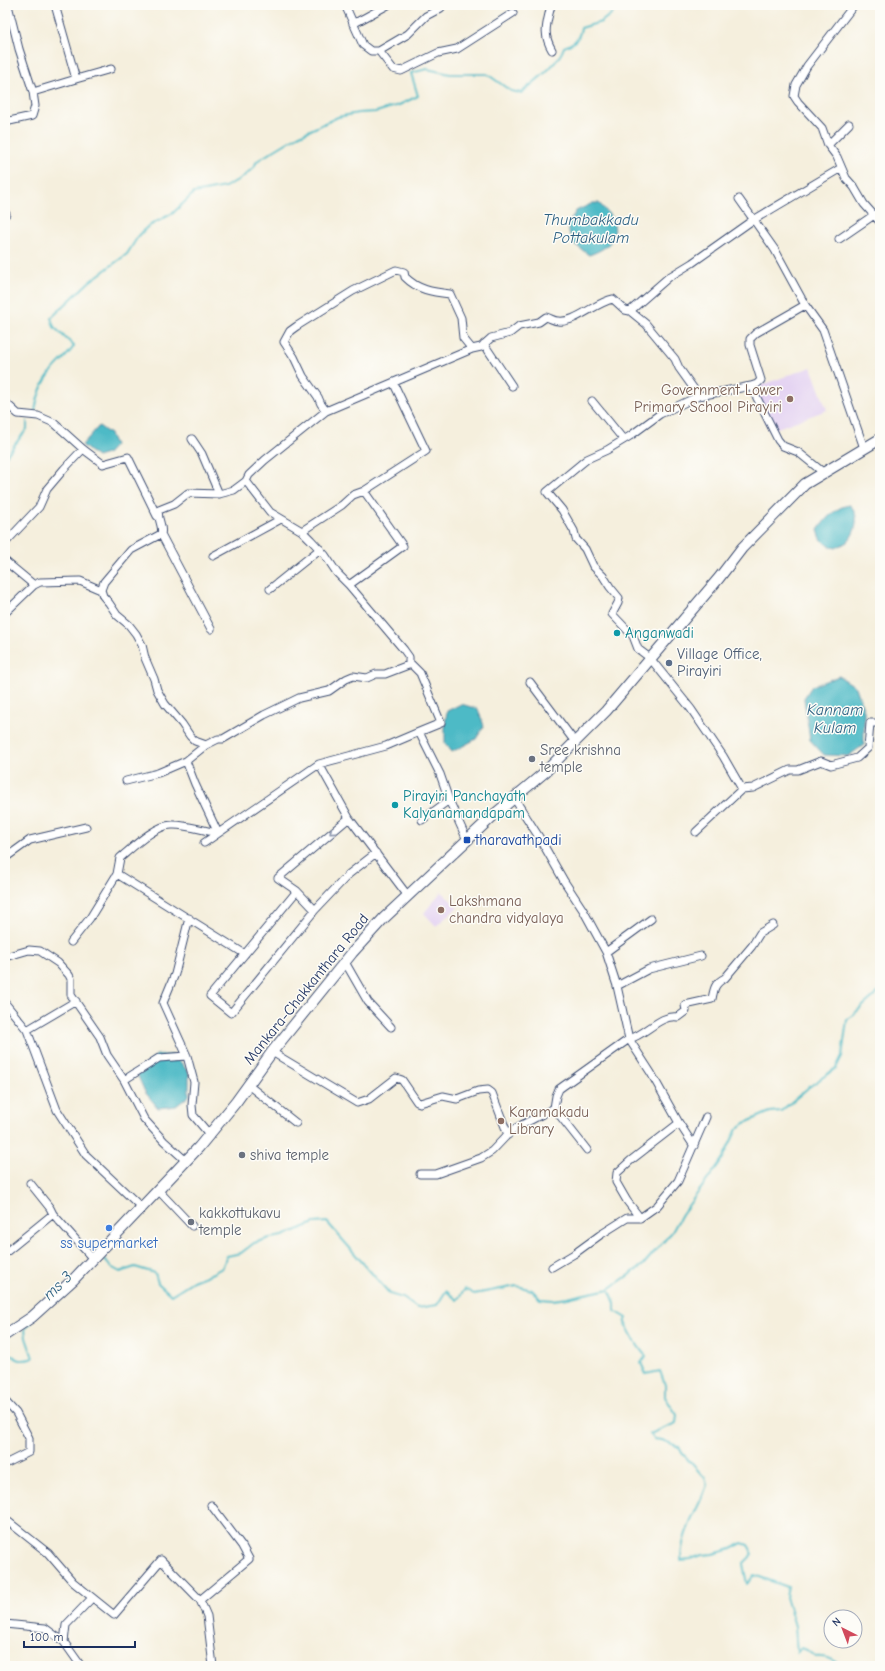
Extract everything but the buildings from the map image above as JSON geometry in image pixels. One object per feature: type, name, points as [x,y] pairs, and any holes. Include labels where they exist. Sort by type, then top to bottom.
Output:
[{"type":"main road","name":"Mankara-Chakkanthara Road","points":[[5,1335],[32,1317],[73,1280],[141,1206],[158,1190],[209,1134],[272,1052],[345,962],[384,919],[467,840],[545,772],[606,711],[710,589],[742,548],[805,484],[880,439]]},
{"type":"street","points":[[5,122],[32,116],[35,106],[33,92],[19,49],[8,5]]},
{"type":"street","points":[[56,5],[76,79]]},
{"type":"street","points":[[345,5],[363,45],[371,51],[379,51],[408,34],[426,16],[441,8],[440,5]]},
{"type":"street","points":[[353,24],[388,5]]},
{"type":"street","points":[[551,5],[545,32],[552,50]]},
{"type":"street","points":[[854,5],[807,66],[796,85],[794,96],[822,128],[828,145],[837,157],[846,178],[880,222]]},
{"type":"street","points":[[379,51],[393,69],[401,72],[438,53],[457,49],[513,13]]},
{"type":"street","points":[[33,92],[111,70]]},
{"type":"street","points":[[828,145],[849,124]]},
{"type":"street","points":[[630,311],[669,277],[754,220],[841,168]]},
{"type":"street","points":[[739,199],[774,250],[805,305],[823,330],[864,448]]},
{"type":"street","points":[[839,239],[874,215]]},
{"type":"street","points":[[326,411],[303,376],[294,357],[284,342],[290,331],[314,314],[353,291],[396,270],[404,272],[405,277],[410,282],[424,291],[450,294],[461,318],[464,338],[472,349]]},
{"type":"street","points":[[157,516],[159,510],[174,504],[188,493],[219,494],[234,490],[246,481],[249,475],[266,460],[326,411],[394,384],[472,349],[482,347],[492,338],[510,333],[519,326],[538,322],[546,316],[559,322],[565,321],[587,312],[607,300],[613,299],[625,310],[630,311],[646,324],[667,349],[699,396]]},
{"type":"street","points":[[742,789],[723,756],[691,709],[650,658],[638,649],[633,636],[612,614],[618,604],[619,598],[603,576],[593,566],[585,549],[576,539],[574,531],[562,510],[548,492],[587,459],[607,450],[630,436],[660,414],[699,396],[757,384],[761,380],[750,345],[750,339],[756,333],[805,305]]},
{"type":"street","points":[[484,344],[512,386]]},
{"type":"street","points":[[302,531],[342,505],[353,495],[364,491],[426,451],[394,384]]},
{"type":"street","points":[[751,386],[778,440],[783,446],[798,452],[824,473]]},
{"type":"street","points":[[592,401],[623,439]]},
{"type":"street","points":[[5,402],[18,414],[38,416],[54,423],[83,449],[103,464],[128,457],[157,516],[162,530],[161,534],[210,629]]},
{"type":"street","points":[[192,439],[202,454],[219,494]]},
{"type":"street","points":[[5,543],[39,507],[47,489],[83,449]]},
{"type":"street","points":[[246,481],[270,512],[302,531],[320,549],[337,573],[404,650],[409,657],[409,665]]},
{"type":"street","points":[[349,585],[403,546],[364,491]]},
{"type":"street","points":[[213,556],[281,519]]},
{"type":"street","points":[[161,534],[131,550],[104,582],[101,590],[103,596],[118,615],[136,634],[142,645],[145,658],[157,690],[165,704],[190,736],[195,741],[206,745]]},
{"type":"street","points":[[270,589],[320,549]]},
{"type":"street","points":[[5,561],[34,585]]},
{"type":"street","points":[[5,613],[34,585],[40,582],[80,580],[101,590]]},
{"type":"street","points":[[126,781],[158,773],[186,761],[206,745],[218,738],[223,739],[229,736],[255,719],[299,698],[329,691],[353,676],[367,678],[376,674],[385,674],[409,665],[415,667],[420,673],[442,723],[386,746],[319,764],[204,843]]},
{"type":"street","points":[[530,682],[575,742]]},
{"type":"street","points":[[696,832],[742,789],[754,788],[790,770],[798,770],[821,761],[831,764],[857,758],[868,748],[870,723],[880,723]]},
{"type":"street","points":[[419,732],[440,774],[449,800],[467,840]]},
{"type":"street","points":[[186,761],[194,784],[218,833]]},
{"type":"street","points":[[319,764],[349,818],[408,896]]},
{"type":"street","points":[[514,798],[583,910],[606,952],[617,986],[629,1039],[651,1073],[679,1124],[694,1146]]},
{"type":"street","points":[[422,820],[449,800]]},
{"type":"street","points":[[315,910],[297,891],[278,878],[349,818]]},
{"type":"street","points":[[71,942],[90,918],[117,874],[120,858],[138,842],[163,827],[172,825],[218,833]]},
{"type":"street","points":[[5,858],[30,840],[86,827]]},
{"type":"street","points":[[297,891],[210,996],[231,1013],[315,910],[349,874],[376,853]]},
{"type":"street","points":[[117,874],[245,954]]},
{"type":"street","points":[[189,918],[175,974],[162,1003],[187,1056],[194,1082],[192,1104],[194,1115],[209,1134]]},
{"type":"street","points":[[606,952],[651,919]]},
{"type":"street","points":[[587,1150],[554,1108],[559,1089],[629,1039],[636,1038],[661,1021],[672,1016],[678,1017],[686,1011],[685,1005],[712,999],[714,987],[719,981],[725,978],[752,946],[760,933],[773,925]]},
{"type":"street","points":[[5,957],[29,950],[40,951],[58,963],[69,975],[71,979],[71,995],[100,1037],[107,1055],[124,1080],[144,1119],[150,1128],[186,1160]]},
{"type":"street","points":[[617,986],[649,969],[701,956]]},
{"type":"street","points":[[345,962],[368,1002],[391,1026]]},
{"type":"street","points":[[27,1030],[76,1001]]},
{"type":"street","points":[[5,1003],[27,1030],[57,1110],[86,1155],[141,1206]]},
{"type":"street","points":[[272,1052],[357,1103],[369,1099],[396,1078],[402,1080],[417,1102],[420,1103],[443,1096],[457,1099],[478,1091],[488,1090],[492,1093],[508,1135]]},
{"type":"street","points":[[124,1080],[159,1058],[187,1056]]},
{"type":"street","points":[[248,1085],[296,1123]]},
{"type":"street","points":[[420,1174],[436,1174],[481,1158],[492,1151],[512,1130],[554,1108]]},
{"type":"street","points":[[552,1267],[627,1218],[640,1218],[657,1206],[678,1181],[706,1117]]},
{"type":"street","points":[[640,1218],[627,1202],[616,1182],[617,1173],[630,1161],[679,1124]]},
{"type":"street","points":[[30,1183],[50,1208],[52,1214],[93,1258]]},
{"type":"street","points":[[158,1190],[192,1226]]},
{"type":"street","points":[[5,1253],[52,1214]]},
{"type":"street","points":[[5,1401],[16,1413],[29,1438],[29,1452],[5,1464]]},
{"type":"street","points":[[200,1600],[249,1559],[242,1546],[211,1505]]},
{"type":"street","points":[[5,1519],[48,1553],[73,1582],[114,1615],[161,1560],[200,1600],[207,1616],[213,1666]]},
{"type":"street","points":[[64,1642],[66,1625],[92,1598]]},
{"type":"street","points":[[5,1624],[45,1628],[64,1642],[81,1666]]},
{"type":"shaded area","name":"Government Lower Primary School Pirayiri","points":[[811,367],[827,410],[769,431],[754,388]]},
{"type":"shaded area","name":"Lakshmana chandra vidyalaya","points":[[441,892],[458,907],[436,926],[424,913]]},
{"type":"water","name":"Thumbakkadu Pottakulam","points":[[593,203],[599,203],[611,216],[615,228],[612,239],[609,243],[600,250],[589,255],[573,243],[567,226],[576,211]]},
{"type":"water","points":[[99,426],[110,434],[115,445],[107,454],[97,457],[82,445]]},
{"type":"water","points":[[850,505],[855,514],[856,524],[850,538],[847,542],[836,548],[826,544],[820,537],[818,530],[832,513]]},
{"type":"water","name":"Kannam Kulam","points":[[839,676],[856,687],[864,711],[864,745],[848,756],[824,755],[810,740],[804,698],[812,686]]},
{"type":"water","points":[[461,704],[478,709],[484,726],[476,739],[452,752],[445,743],[447,711]]},
{"type":"water","points":[[156,1055],[175,1055],[189,1073],[189,1096],[176,1106],[158,1108],[145,1092],[137,1074]]},
{"type":"waterway","points":[[35,411],[43,384],[55,367],[74,346],[54,327],[51,318],[89,282],[127,254],[137,238],[147,227],[173,213],[194,193],[225,187],[243,177],[254,167],[257,161],[298,136],[338,117],[358,113],[376,112],[399,105],[418,96],[411,73],[427,69],[450,74],[487,74],[511,91],[521,93],[552,66],[564,47],[576,40],[581,28],[601,22],[620,7],[629,5]]},
{"type":"waterway","points":[[5,457],[27,429],[27,421]]},
{"type":"waterway","points":[[97,1261],[104,1259],[111,1267],[120,1272],[135,1267],[155,1273],[158,1283],[171,1295],[193,1281],[222,1268],[227,1256],[241,1253],[254,1243],[283,1236],[314,1223],[327,1222],[390,1294],[403,1298],[417,1308],[437,1305],[446,1291],[457,1300],[465,1289],[474,1294],[517,1286],[532,1290],[540,1299],[553,1300],[609,1289],[643,1265],[672,1232],[682,1214],[723,1158],[737,1129],[745,1123],[770,1112],[781,1111],[809,1087],[836,1068],[842,1056],[847,1020],[880,991]]},
{"type":"waterway","points":[[609,1289],[615,1303],[615,1311],[627,1318],[625,1323],[646,1356],[641,1363],[646,1374],[660,1371],[665,1385],[665,1397],[677,1415],[676,1423],[650,1434],[654,1439],[662,1440],[679,1447],[682,1453],[705,1478],[707,1485],[687,1531],[681,1560],[731,1549],[742,1543],[748,1545],[753,1554],[743,1564],[747,1584],[754,1575],[788,1587],[786,1597],[795,1626],[797,1653],[801,1648],[808,1651],[815,1657],[829,1658],[841,1666]]},
{"type":"waterway","name":"ms 3","points":[[57,1300],[68,1291]]},
{"type":"waterway","name":"ms 3","points":[[6,1350],[12,1356],[21,1360],[33,1358],[26,1338],[25,1329],[31,1323]]},
{"type":"place","name":"Government Lower Primary School Pirayiri","points":[[790,399]]},
{"type":"place","name":"Anganwadi","points":[[617,633]]},
{"type":"place","name":"Village Office, Pirayiri","points":[[669,663]]},
{"type":"place","name":"Sree krishna temple","points":[[532,759]]},
{"type":"place","name":"Pirayiri Panchayath Kalyanamandapam","points":[[395,805]]},
{"type":"place","name":"tharavathpadi","points":[[467,840]]},
{"type":"place","name":"Lakshmana chandra vidyalaya","points":[[441,910]]},
{"type":"place","name":"Karamakadu Library","points":[[501,1121]]},
{"type":"place","name":"shiva temple","points":[[242,1155]]},
{"type":"place","name":"kakkottukavu temple","points":[[191,1222]]},
{"type":"place","name":"ss supermarket","points":[[109,1228]]}]
